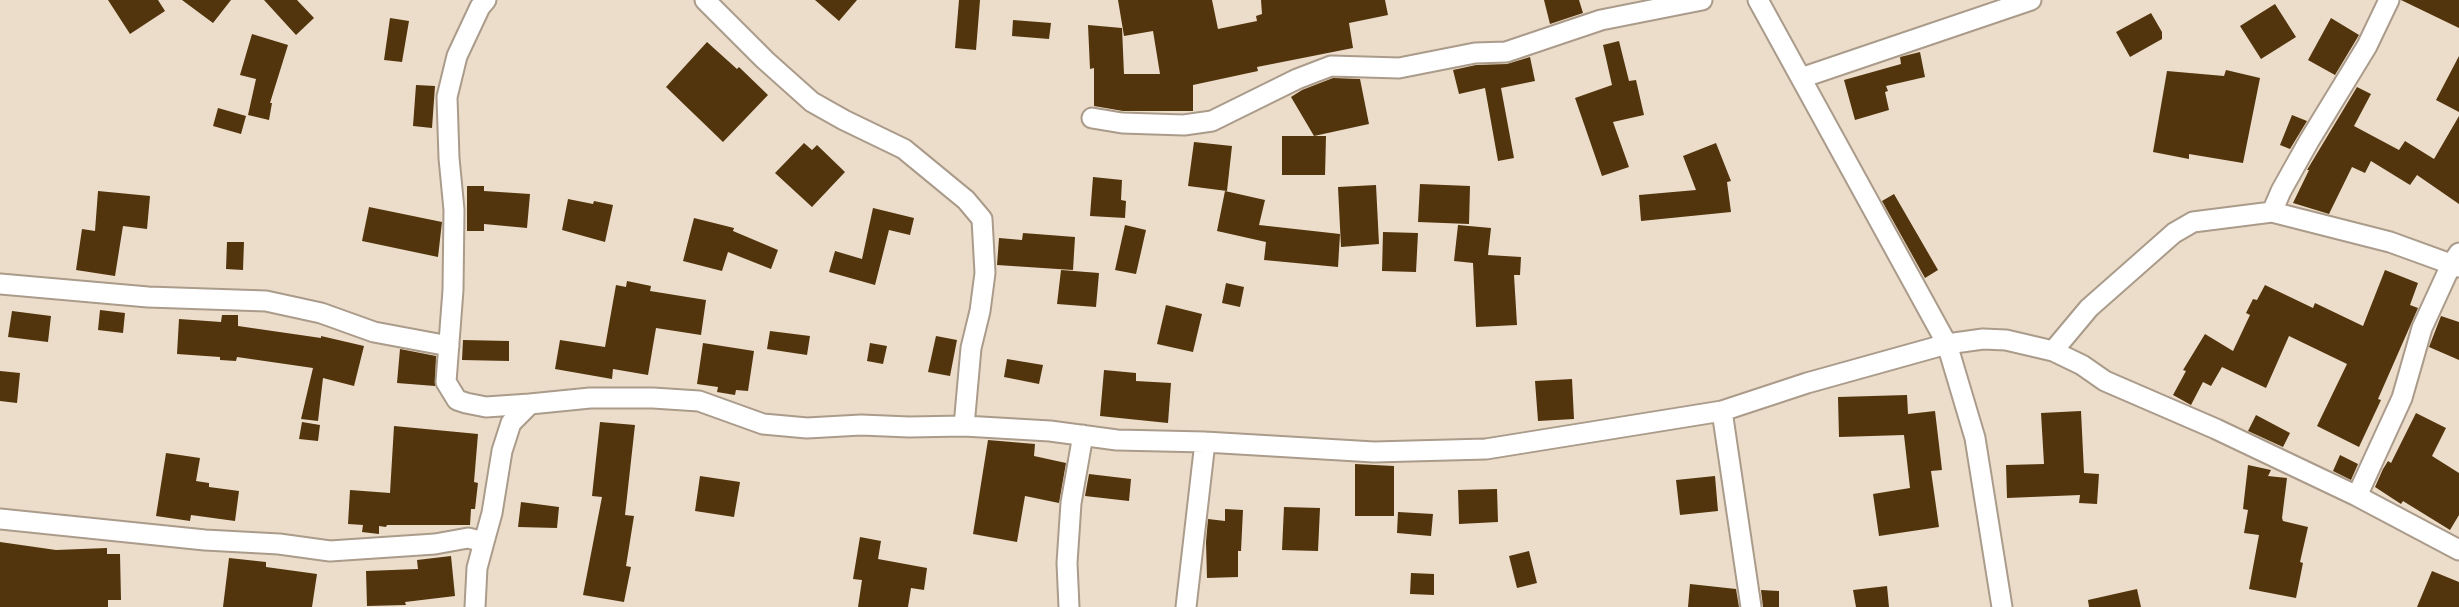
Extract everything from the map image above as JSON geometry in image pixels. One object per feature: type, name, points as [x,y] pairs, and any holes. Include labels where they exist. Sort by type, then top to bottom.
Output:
[{"type":"street","points":[[486,0],[480,7],[457,56],[447,97],[454,210],[453,290],[446,382],[457,400],[486,407],[590,398],[653,398],[698,401],[764,424],[807,428],[861,425],[964,426],[1116,440],[1205,442],[1374,452],[1486,449],[1722,411],[1807,383],[1947,344],[1983,339],[2006,340],[2053,351],[2082,365],[2105,381],[2216,429],[2357,496],[2459,550]]},
{"type":"street","points":[[705,0],[812,102],[904,149],[966,200],[982,219],[985,273],[971,348],[964,426]]},
{"type":"street","points":[[1092,118],[1122,123],[1184,125],[1212,121],[1297,79],[1331,66],[1399,68],[1461,55],[1506,52],[1601,20],[1702,0]]},
{"type":"street","points":[[1758,0],[1947,344],[1975,438],[2002,607]]},
{"type":"street","points":[[1801,78],[2031,0]]},
{"type":"street","points":[[2272,212],[2309,141],[2367,46],[2389,0]]},
{"type":"street","points":[[2053,351],[2089,308],[2174,233],[2193,222],[2272,212],[2456,262],[2422,328],[2402,398],[2357,496]]},
{"type":"street","points":[[0,284],[148,297],[266,301],[321,313],[374,331],[449,346]]},
{"type":"street","points":[[475,607],[477,568],[492,513],[502,451],[510,423],[530,404]]},
{"type":"street","points":[[1722,411],[1751,607]]},
{"type":"street","points":[[1069,607],[1071,503],[1083,435]]},
{"type":"street","points":[[1186,607],[1205,442]]},
{"type":"street","points":[[0,519],[330,551],[435,544],[468,538],[484,542]]},
{"type":"building","points":[[108,0],[158,0],[165,11],[130,34]]},
{"type":"building","points":[[182,0],[231,0],[213,23]]},
{"type":"building","points":[[264,0],[297,0],[314,18],[296,35]]},
{"type":"building","points":[[815,0],[857,0],[839,21]]},
{"type":"building","points":[[959,0],[980,0],[976,50],[955,48]]},
{"type":"building","points":[[1118,0],[1212,0],[1218,29],[1257,21],[1256,16],[1262,14],[1261,0],[1385,0],[1388,15],[1349,23],[1353,48],[1257,67],[1258,71],[1193,85],[1193,111],[1123,111],[1094,106],[1094,68],[1090,69],[1088,25],[1122,28],[1124,74],[1160,74],[1153,31],[1124,36]]},
{"type":"building","points":[[1544,0],[1579,0],[1583,13],[1550,24]]},
{"type":"building","points":[[2401,0],[2459,0],[2459,28]]},
{"type":"building","points":[[2275,4],[2296,37],[2261,59],[2240,26]]},
{"type":"building","points":[[2151,13],[2162,32],[2162,39],[2130,57],[2116,32]]},
{"type":"building","points":[[390,18],[409,21],[402,62],[384,60]]},
{"type":"building","points":[[2331,18],[2359,35],[2335,75],[2308,60]]},
{"type":"building","points":[[1013,20],[1051,23],[1049,39],[1012,36]]},
{"type":"building","points":[[252,34],[288,45],[270,103],[269,120],[248,115],[256,79],[240,75]]},
{"type":"building","points":[[1619,41],[1629,81],[1636,80],[1644,115],[1613,122],[1629,167],[1602,176],[1575,98],[1612,85],[1603,45]]},
{"type":"building","points":[[707,42],[737,69],[739,67],[768,95],[723,142],[666,87]]},
{"type":"building","points":[[1920,52],[1925,77],[1886,86],[1889,110],[1855,120],[1844,80],[1901,64],[1900,57]]},
{"type":"building","points":[[2459,56],[2459,112],[2436,100]]},
{"type":"building","points":[[1530,57],[1535,81],[1501,88],[1514,158],[1498,161],[1485,88],[1459,94],[1453,70],[1476,65],[1507,64]]},
{"type":"building","points":[[2226,70],[2260,78],[2243,163],[2189,154],[2189,159],[2153,152],[2167,71],[2224,76]]},
{"type":"building","points":[[1333,78],[1360,79],[1369,124],[1314,136],[1291,97]]},
{"type":"building","points":[[416,85],[435,86],[432,128],[413,126]]},
{"type":"building","points":[[2357,87],[2371,94],[2354,126],[2399,150],[2405,141],[2434,159],[2459,116],[2459,204],[2417,175],[2410,185],[2371,161],[2365,173],[2352,167],[2329,214],[2293,203],[2307,170]]},
{"type":"building","points":[[218,108],[246,116],[241,134],[213,126]]},
{"type":"building","points":[[2292,115],[2307,121],[2290,149],[2280,145]]},
{"type":"building","points":[[1282,136],[1326,136],[1325,175],[1282,175]]},
{"type":"building","points":[[1194,142],[1232,146],[1227,191],[1188,186]]},
{"type":"building","points":[[804,143],[812,150],[817,145],[845,172],[812,207],[775,173]]},
{"type":"building","points":[[1716,143],[1731,181],[1727,182],[1731,212],[1641,221],[1639,195],[1696,190],[1683,156]]},
{"type":"building","points":[[1093,177],[1122,180],[1121,200],[1126,201],[1125,218],[1090,216]]},
{"type":"building","points":[[1420,184],[1470,186],[1469,224],[1418,222]]},
{"type":"building","points":[[1376,185],[1379,244],[1341,247],[1338,187]]},
{"type":"building","points":[[467,186],[484,186],[484,191],[530,194],[527,228],[484,224],[484,231],[467,231]]},
{"type":"building","points":[[98,191],[150,196],[147,229],[123,226],[115,276],[76,270],[82,229],[95,231]]},
{"type":"building","points":[[1225,191],[1265,200],[1259,225],[1340,234],[1338,267],[1264,260],[1266,242],[1217,231]]},
{"type":"building","points":[[1894,194],[1938,270],[1925,278],[1882,201]]},
{"type":"building","points":[[568,199],[613,205],[605,242],[562,230]]},
{"type":"building","points":[[369,207],[442,222],[438,257],[362,241]]},
{"type":"building","points":[[873,208],[914,218],[910,235],[889,230],[875,285],[829,272],[835,251],[862,259]]},
{"type":"building","points":[[694,218],[734,228],[733,231],[778,250],[771,269],[728,252],[722,271],[683,261]]},
{"type":"building","points":[[1125,225],[1146,230],[1136,274],[1115,270]]},
{"type":"building","points":[[1458,225],[1491,228],[1488,255],[1521,257],[1520,275],[1514,275],[1517,325],[1476,327],[1473,263],[1454,261]]},
{"type":"building","points":[[1383,232],[1418,233],[1416,272],[1382,271]]},
{"type":"building","points":[[1023,233],[1075,237],[1073,270],[997,265],[999,238],[1022,240]]},
{"type":"building","points":[[227,242],[244,242],[243,270],[226,269]]},
{"type":"building","points":[[1061,270],[1099,273],[1096,307],[1057,304]]},
{"type":"building","points":[[2385,270],[2418,283],[2410,305],[2418,308],[2359,447],[2317,426],[2347,364],[2289,336],[2266,388],[2222,367],[2211,386],[2203,382],[2191,405],[2173,395],[2186,371],[2183,370],[2205,334],[2233,351],[2250,315],[2246,313],[2265,285],[2313,308],[2315,303],[2363,326]]},
{"type":"building","points":[[627,281],[651,286],[650,291],[706,300],[701,335],[656,328],[648,375],[613,369],[612,379],[555,369],[560,340],[605,347],[616,285],[626,287]]},
{"type":"building","points":[[1226,283],[1244,287],[1240,307],[1222,303]]},
{"type":"building","points":[[1166,305],[1202,314],[1193,352],[1157,344]]},
{"type":"building","points":[[100,310],[125,313],[123,333],[98,330]]},
{"type":"building","points":[[12,311],[51,316],[48,342],[8,337]]},
{"type":"building","points":[[222,315],[238,315],[238,326],[321,336],[364,346],[354,386],[323,378],[318,421],[301,419],[313,368],[237,357],[236,361],[177,354],[179,319],[221,322]]},
{"type":"building","points":[[2441,316],[2459,322],[2459,360],[2429,347]]},
{"type":"building","points":[[770,331],[810,336],[807,355],[767,349]]},
{"type":"building","points":[[936,336],[957,340],[950,376],[928,372]]},
{"type":"building","points":[[463,340],[509,341],[509,361],[462,360]]},
{"type":"building","points":[[703,343],[754,351],[748,391],[736,390],[735,395],[717,392],[718,387],[697,384]]},
{"type":"building","points":[[870,343],[887,346],[883,364],[867,361]]},
{"type":"building","points":[[400,349],[436,356],[435,386],[397,383]]},
{"type":"building","points":[[1007,359],[1043,365],[1039,384],[1004,377]]},
{"type":"building","points":[[1104,370],[1136,373],[1136,381],[1171,383],[1168,423],[1100,416]]},
{"type":"building","points":[[0,371],[20,373],[17,403],[0,401]]},
{"type":"building","points":[[1572,379],[1574,419],[1538,421],[1535,381]]},
{"type":"building","points":[[1907,395],[1908,414],[1935,411],[1942,470],[1931,471],[1939,527],[1879,536],[1873,494],[1910,488],[1904,435],[1839,437],[1838,397]]},
{"type":"building","points":[[2081,411],[2084,473],[2099,474],[2097,504],[2079,503],[2080,495],[2007,498],[2006,465],[2044,464],[2041,413]]},
{"type":"building","points":[[2416,413],[2446,428],[2432,456],[2459,473],[2459,515],[2450,530],[2375,487],[2388,461],[2391,463]]},
{"type":"building","points":[[2256,415],[2290,433],[2283,447],[2248,431]]},
{"type":"building","points":[[302,422],[320,425],[318,441],[299,439]]},
{"type":"building","points":[[600,422],[635,425],[625,515],[634,516],[626,566],[631,567],[624,602],[583,595],[602,497],[592,496]]},
{"type":"building","points":[[394,426],[478,434],[474,482],[478,483],[470,525],[387,525],[379,526],[379,534],[362,532],[363,525],[348,524],[350,490],[390,493]]},
{"type":"building","points":[[988,440],[1035,444],[1034,456],[1066,463],[1059,503],[1025,496],[1017,542],[973,534]]},
{"type":"building","points":[[166,453],[200,458],[196,481],[209,483],[209,487],[239,491],[235,521],[191,515],[190,521],[156,516]]},
{"type":"building","points":[[2340,455],[2358,464],[2351,480],[2333,471]]},
{"type":"building","points":[[1355,464],[1394,466],[1394,516],[1355,516]]},
{"type":"building","points":[[2248,465],[2271,470],[2268,476],[2287,478],[2283,521],[2308,527],[2296,598],[2249,589],[2259,535],[2244,533],[2248,510],[2243,509]]},
{"type":"building","points":[[1089,474],[1131,479],[1129,501],[1085,496]]},
{"type":"building","points":[[700,476],[740,482],[734,517],[695,511]]},
{"type":"building","points":[[1715,476],[1718,511],[1680,515],[1676,480]]},
{"type":"building","points":[[1497,489],[1498,522],[1459,524],[1458,490]]},
{"type":"building","points":[[521,502],[559,507],[557,528],[518,527]]},
{"type":"building","points":[[1284,507],[1320,508],[1318,551],[1282,550]]},
{"type":"building","points":[[1225,509],[1243,510],[1238,577],[1207,578],[1208,519],[1225,521]]},
{"type":"building","points":[[1398,512],[1433,514],[1431,536],[1397,533]]},
{"type":"building","points":[[860,537],[881,541],[878,559],[927,568],[924,590],[911,588],[908,607],[858,607],[862,580],[853,579]]},
{"type":"building","points":[[0,542],[56,550],[107,548],[107,554],[120,554],[121,600],[108,600],[108,607],[0,607]]},
{"type":"building","points":[[1529,551],[1537,583],[1517,588],[1509,556]]},
{"type":"building","points":[[451,556],[455,596],[405,602],[406,605],[367,606],[366,571],[418,569],[417,560]]},
{"type":"building","points":[[229,558],[266,562],[266,567],[317,574],[312,607],[223,607]]},
{"type":"building","points":[[2432,571],[2459,582],[2459,607],[2417,607]]},
{"type":"building","points":[[1411,573],[1434,574],[1434,595],[1410,594]]},
{"type":"building","points":[[1690,584],[1736,589],[1739,607],[1688,607]]},
{"type":"building","points":[[1887,586],[1889,607],[1856,607],[1853,590]]},
{"type":"building","points":[[2137,589],[2141,607],[2089,607],[2088,600]]},
{"type":"building","points":[[1761,590],[1779,591],[1779,607],[1763,607]]}]
